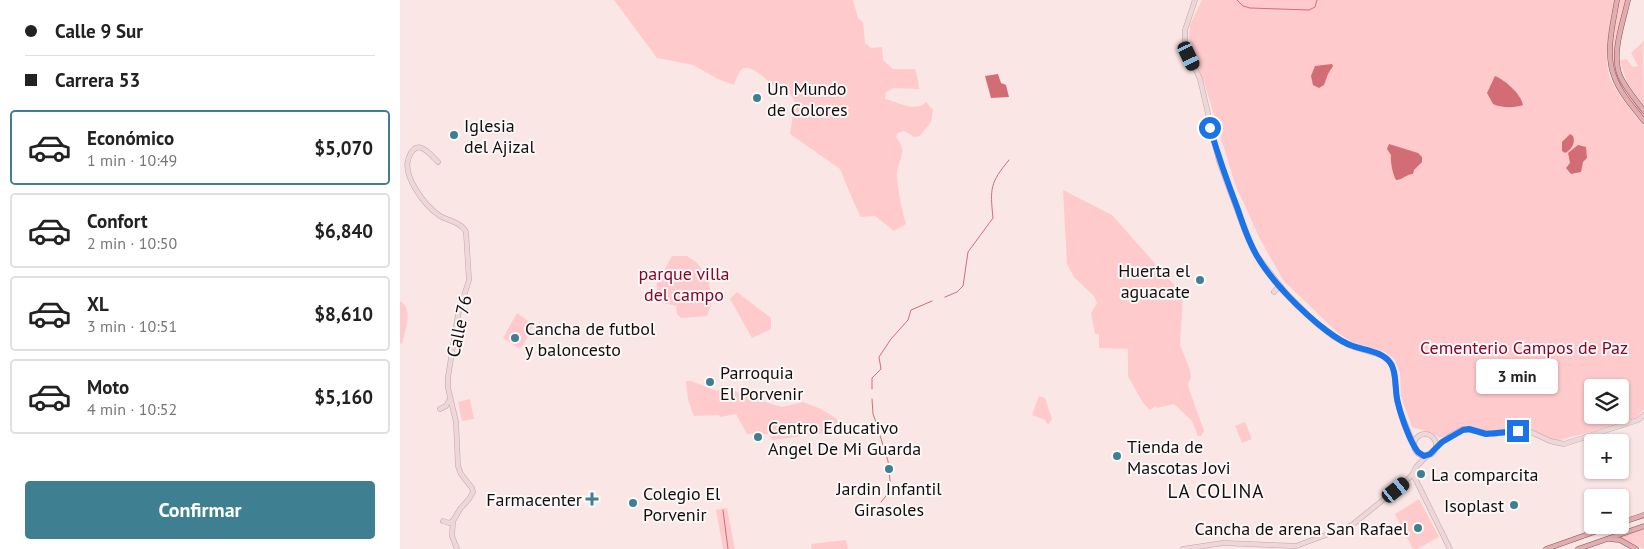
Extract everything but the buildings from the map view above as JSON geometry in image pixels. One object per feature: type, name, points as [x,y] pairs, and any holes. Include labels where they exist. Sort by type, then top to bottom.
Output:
[{"type":"main road","points":[[1617,0],[1610,51],[1611,68],[1618,85],[1644,121]]},
{"type":"main road","points":[[1628,0],[1617,51],[1617,63],[1624,84],[1644,111]]},
{"type":"main road","points":[[1629,520],[1644,514]]},
{"type":"main road","points":[[1578,549],[1644,526]]},
{"type":"main road","points":[[1546,549],[1588,534]]},
{"type":"main road","points":[[1606,539],[1620,540],[1636,549]]},
{"type":"street","points":[[1196,0],[1184,35],[1185,46],[1200,79],[1219,161],[1246,234],[1257,256],[1312,320],[1334,337],[1351,346],[1381,355],[1388,360],[1394,372],[1400,412],[1418,452],[1421,455],[1428,456]]},
{"type":"street","name":"Calle 76","points":[[438,162],[425,149],[418,147],[409,156],[407,168],[413,183],[434,211],[463,227],[466,232],[469,280],[458,315],[448,377],[450,399],[456,422],[458,466],[461,474],[473,490],[469,499],[453,521]]},
{"type":"street","points":[[1274,292],[1280,285]]},
{"type":"street","points":[[440,409],[446,406],[450,399]]},
{"type":"street","points":[[1435,444],[1442,442],[1457,432],[1469,429],[1486,434],[1523,430],[1550,441],[1564,444],[1641,420],[1644,414]]},
{"type":"street","points":[[1409,433],[1420,436],[1428,435],[1435,444]]},
{"type":"street","points":[[1414,445],[1420,436]]},
{"type":"street","points":[[1183,549],[1223,543],[1299,545],[1352,524],[1404,483],[1413,474],[1418,465],[1432,453],[1435,444]]},
{"type":"street","points":[[1418,452],[1418,465]]},
{"type":"street","points":[[1413,474],[1450,549]]},
{"type":"street","points":[[443,521],[448,523],[453,521],[452,536],[457,549]]},
{"type":"green space","points":[[614,0],[853,0],[858,18],[863,22],[865,43],[871,48],[882,47],[883,60],[893,69],[915,69],[919,89],[894,88],[886,92],[885,99],[912,107],[917,107],[926,102],[933,110],[931,122],[920,136],[914,137],[904,131],[898,133],[896,137],[902,148],[897,177],[906,224],[894,231],[875,216],[861,217],[840,169],[790,134],[795,102],[784,83],[775,87],[759,73],[745,68],[739,73],[734,85],[718,79],[693,65],[657,58]]},
{"type":"green space","name":"Cementerio Campos de Paz","points":[[1202,0],[1614,0],[1607,49],[1610,78],[1625,103],[1644,126],[1644,409],[1635,419],[1629,422],[1629,379],[1584,379],[1584,424],[1620,424],[1556,441],[1540,435],[1527,426],[1495,432],[1458,430],[1441,438],[1412,427],[1401,396],[1400,373],[1395,360],[1385,352],[1352,342],[1338,333],[1283,280],[1260,239],[1235,184],[1204,82],[1192,52],[1189,37],[1190,25]]},
{"type":"green space","points":[[1620,0],[1625,0],[1615,51],[1616,67],[1630,96],[1644,114],[1644,119],[1621,87],[1612,66],[1612,41]]},
{"type":"green space","points":[[1644,41],[1644,106],[1627,82],[1620,61],[1626,59],[1633,67],[1638,66],[1631,53]]},
{"type":"green space","points":[[1063,190],[1112,215],[1183,295],[1180,345],[1190,370],[1189,389],[1204,431],[1201,436],[1198,436],[1192,421],[1174,404],[1157,408],[1156,406],[1150,410],[1143,403],[1128,376],[1128,349],[1099,348],[1099,334],[1095,334],[1091,313],[1097,303],[1094,296],[1074,277],[1067,264]]},
{"type":"green space","name":"parque villa del campo","points":[[672,256],[687,256],[696,262],[708,277],[712,301],[707,316],[681,318],[677,314],[676,306],[656,301],[657,283]]},
{"type":"green space","points":[[737,292],[771,318],[771,329],[752,338],[730,299]]},
{"type":"green space","points":[[400,301],[407,309],[408,315],[402,344],[400,343]]},
{"type":"green space","points":[[517,313],[534,325],[520,349],[503,338]]},
{"type":"green space","points":[[686,381],[691,381],[717,391],[723,386],[749,397],[782,407],[803,402],[821,409],[837,419],[839,431],[772,440],[770,434],[747,434],[736,414],[720,417],[719,415],[694,416],[688,400]]},
{"type":"green space","points":[[1039,396],[1045,398],[1052,419],[1048,425],[1045,420],[1032,415]]},
{"type":"green space","points":[[470,399],[474,419],[462,421],[458,402]]},
{"type":"green space","points":[[1245,422],[1252,439],[1242,443],[1235,426]]},
{"type":"green space","name":"Cancha de arena San Rafael","points":[[1419,499],[1439,537],[1417,549],[1413,549],[1395,514]]},
{"type":"green space","points":[[727,508],[735,549],[723,549],[716,510]]},
{"type":"green space","points":[[1644,528],[1644,549],[1617,536]]},
{"type":"green space","points":[[846,540],[848,549],[812,549],[811,544]]},
{"type":"shaded area","points":[[1332,64],[1333,66],[1324,85],[1319,88],[1313,85],[1311,76],[1315,66]]},
{"type":"shaded area","points":[[998,74],[1001,83],[1006,85],[1009,97],[991,98],[985,76]]},
{"type":"shaded area","points":[[1495,76],[1512,88],[1519,96],[1523,105],[1508,107],[1493,104],[1487,93]]},
{"type":"shaded area","points":[[1570,134],[1574,139],[1573,144],[1565,153],[1562,151],[1562,142]]},
{"type":"shaded area","points":[[1389,144],[1418,153],[1422,157],[1422,162],[1414,170],[1413,174],[1396,180],[1392,168],[1391,155],[1387,149]]},
{"type":"shaded area","points":[[1578,145],[1586,147],[1587,158],[1583,162],[1581,172],[1571,174],[1566,168],[1570,163],[1568,153]]},
{"type":"waterway","points":[[1237,0],[1243,6],[1250,8],[1309,10],[1315,7],[1317,0]]},
{"type":"waterway","points":[[945,297],[957,292],[963,286],[968,252],[993,218],[993,186],[998,175],[1009,160]]},
{"type":"waterway","points":[[872,389],[872,378],[881,369],[879,357],[891,339],[908,320],[911,310],[932,301]]},
{"type":"waterway","points":[[872,399],[873,414],[876,422]]},
{"type":"waterway","points":[[878,429],[888,461],[891,490],[881,502]]},
{"type":"waterway","points":[[723,510],[728,549]]},
{"type":"place","name":"Un Mundo de Colores","points":[[757,98]]},
{"type":"place","name":"Iglesia del Ajizal","points":[[454,135]]},
{"type":"place","name":"Huerta el aguacate","points":[[1200,280]]},
{"type":"place","name":"Cancha de futbol y baloncesto","points":[[515,338]]},
{"type":"place","name":"Parroquia El Porvenir","points":[[710,382]]},
{"type":"place","name":"Centro Educativo Angel De Mi Guarda","points":[[758,437]]},
{"type":"place","name":"Tienda de Mascotas Jovi","points":[[1117,456]]},
{"type":"place","name":"Jardin Infantil Girasoles","points":[[889,469]]},
{"type":"place","name":"La comparcita","points":[[1421,474]]},
{"type":"place","name":"Farmacenter","points":[[592,499]]},
{"type":"place","name":"Colegio El Porvenir","points":[[633,503]]},
{"type":"place","name":"Isoplast","points":[[1514,505]]},
{"type":"place","name":"Cancha de arena San Rafael","points":[[1418,528]]},
{"type":"district","name":"LA COLINA","points":[[1216,491]]},
{"type":"route","points":[[1210,128],[1219,161],[1246,234],[1257,256],[1286,293],[1316,323],[1334,337],[1351,346],[1372,351],[1388,360],[1394,372],[1400,412],[1415,449],[1421,455],[1428,456],[1450,436],[1463,430],[1469,429],[1486,434],[1518,431]]}]
